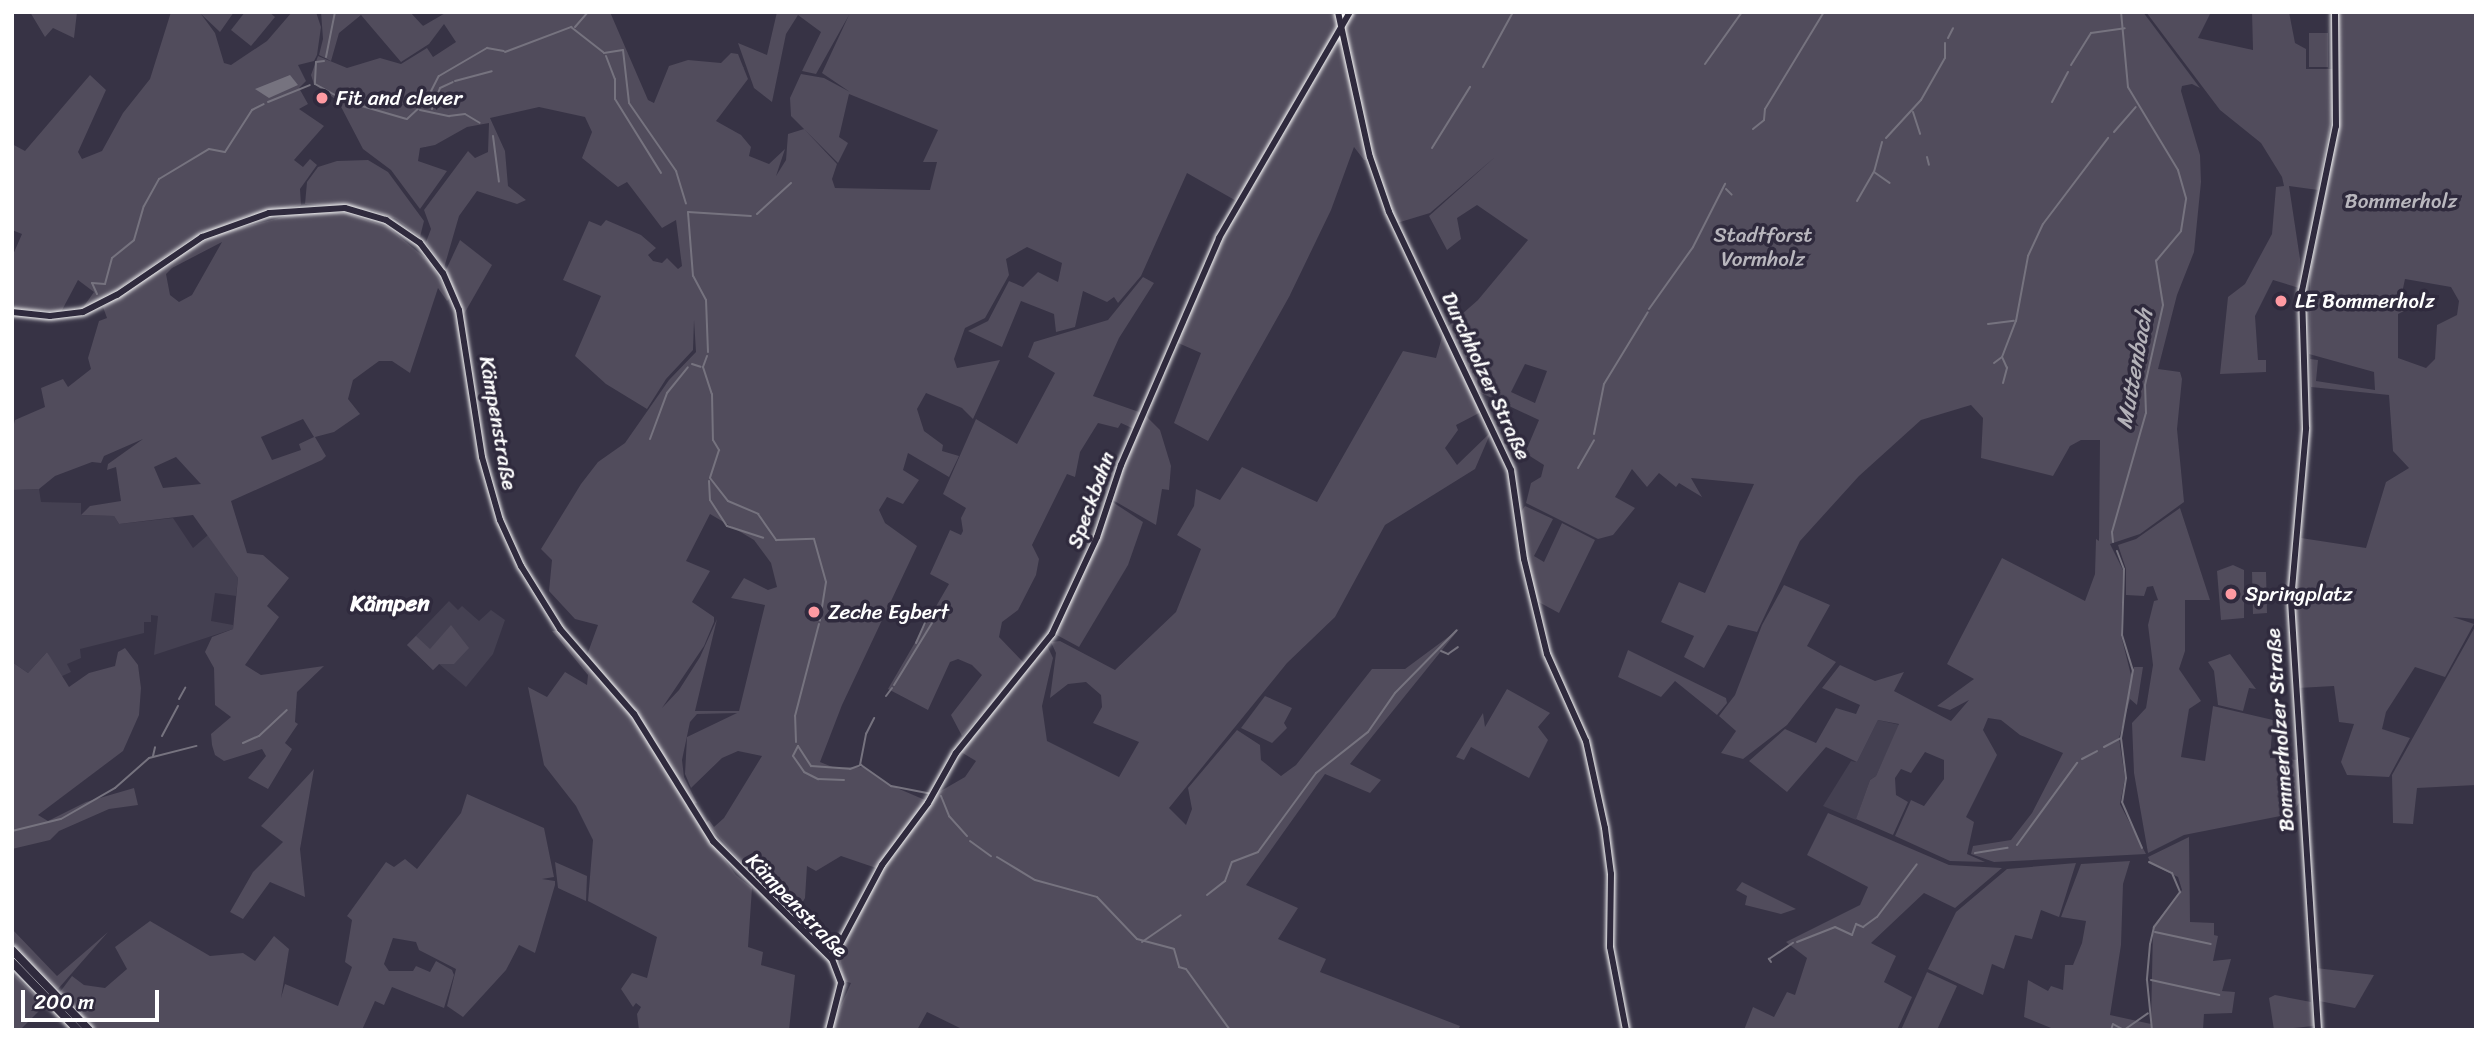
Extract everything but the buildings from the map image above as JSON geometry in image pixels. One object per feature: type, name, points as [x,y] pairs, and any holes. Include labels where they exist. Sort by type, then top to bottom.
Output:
[{"type":"highway","points":[[12,950],[78,1030]]},
{"type":"highway","points":[[12,962],[89,1030]]},
{"type":"street","name":"Durchholzer Straße","points":[[1338,12],[1370,157],[1389,212],[1511,470],[1524,559],[1545,645],[1560,690],[1586,741],[1605,828],[1611,874],[1609,947],[1626,1030]]},
{"type":"street","name":"Speckbahn","points":[[832,959],[882,865],[928,803],[956,753],[1052,634],[1094,545],[1121,465],[1219,238],[1343,29],[1350,12]]},
{"type":"street","name":"Bommerholzer Straße","points":[[2318,1030],[2291,601],[2306,428],[2302,290],[2336,126],[2335,12]]},
{"type":"street","name":"Kämpenstraße","points":[[12,312],[50,316],[83,312],[117,295],[202,237],[269,213],[345,208],[386,220],[406,231],[435,260],[454,295],[487,478],[508,540],[532,587],[560,628],[634,714],[713,841],[832,959],[841,983],[829,1030]]},
{"type":"shaded area","points":[[290,75],[298,85],[269,98],[255,89]]},
{"type":"shaded area","points":[[39,489],[41,502],[81,503],[81,515],[114,516],[119,524],[173,518],[193,548],[208,535],[238,578],[236,596],[215,593],[211,621],[233,625],[233,629],[154,655],[158,616],[151,615],[151,622],[144,622],[144,633],[80,649],[81,658],[67,664],[71,672],[60,677],[47,652],[28,673],[12,662],[12,490]]},
{"type":"shaded area","points":[[449,601],[458,610],[462,606],[479,621],[491,610],[505,620],[493,654],[466,687],[439,664],[433,670],[407,645]]},
{"type":"shaded area","points":[[1878,720],[1900,725],[1876,776],[1870,780],[1856,820],[1823,806],[1851,761],[1857,762]]},
{"type":"green space","points":[[30,12],[77,12],[74,38],[53,28],[45,37]]},
{"type":"green space","points":[[171,12],[234,12],[220,32],[201,14],[215,33],[224,63],[231,65],[267,41],[292,12],[316,12],[321,27],[317,55],[314,61],[298,65],[306,81],[299,88],[308,104],[299,109],[324,126],[294,160],[303,167],[310,159],[317,165],[300,189],[301,205],[247,216],[192,238],[98,303],[82,309],[94,292],[78,280],[61,312],[12,308],[12,257],[22,234],[12,230],[12,144],[25,151],[90,75],[106,90],[78,152],[82,159],[102,151],[123,113],[150,79]]},
{"type":"green space","points":[[245,12],[269,12],[275,17],[251,46],[231,30]]},
{"type":"green space","name":"Stadtforst Vormholz","points":[[321,12],[410,12],[423,26],[447,12],[610,12],[648,100],[654,103],[669,66],[688,60],[721,63],[731,53],[738,54],[748,79],[716,121],[741,135],[751,147],[749,156],[769,164],[785,149],[776,176],[786,160],[788,134],[804,129],[791,116],[790,98],[801,74],[824,78],[850,92],[822,73],[849,15],[816,74],[802,71],[821,32],[798,15],[786,34],[772,102],[754,88],[738,43],[767,55],[777,12],[2143,12],[2200,88],[2192,84],[2182,86],[2181,91],[2200,155],[2201,182],[2194,252],[2177,295],[2158,369],[2180,372],[2182,379],[2177,429],[2184,502],[2140,534],[2110,544],[2123,570],[2121,635],[2131,675],[2134,667],[2143,667],[2137,705],[2130,699],[2119,738],[2125,778],[2120,804],[2146,854],[1994,862],[1971,854],[1973,846],[2011,840],[2032,813],[2063,753],[2020,735],[2001,720],[1988,718],[1983,730],[1997,755],[1966,817],[1974,822],[1967,854],[1985,862],[1950,861],[1895,836],[1911,800],[1924,806],[1944,779],[1944,760],[1925,752],[1911,773],[1901,769],[1895,778],[1896,795],[1908,802],[1893,835],[1856,819],[1870,780],[1876,776],[1899,724],[1878,720],[1857,762],[1826,747],[1787,792],[1749,761],[1785,729],[1816,743],[1836,708],[1856,714],[1860,705],[1822,688],[1840,665],[1875,681],[1904,672],[1894,691],[1951,721],[1969,700],[1950,710],[1937,706],[1974,679],[1947,664],[2002,558],[2085,601],[2095,574],[2096,539],[2099,541],[2100,440],[2081,440],[2070,446],[2053,476],[1981,458],[1983,418],[1971,405],[1921,420],[1859,476],[1800,541],[1757,632],[1728,625],[1704,668],[1684,657],[1694,636],[1661,622],[1679,582],[1705,593],[1754,484],[1691,478],[1702,497],[1679,483],[1676,487],[1659,473],[1647,487],[1632,469],[1615,497],[1635,508],[1613,535],[1598,539],[1526,503],[1531,483],[1541,477],[1544,465],[1525,453],[1539,420],[1477,391],[1468,380],[1481,412],[1456,425],[1458,430],[1445,448],[1457,465],[1491,432],[1475,469],[1385,525],[1335,617],[1287,663],[1169,808],[1186,825],[1192,809],[1188,788],[1237,730],[1260,745],[1261,760],[1281,776],[1296,765],[1372,669],[1405,669],[1459,629],[1350,764],[1381,780],[1370,793],[1325,774],[1246,885],[1298,908],[1278,939],[1326,959],[1320,972],[1460,1026],[1458,1030],[964,1030],[927,1012],[917,1030],[830,1030],[851,983],[843,981],[839,956],[882,870],[841,856],[816,871],[807,866],[805,898],[793,919],[706,823],[709,820],[714,827],[724,818],[762,756],[738,751],[722,758],[691,788],[685,774],[687,737],[737,713],[697,714],[690,722],[682,760],[684,777],[697,803],[692,804],[637,713],[587,655],[598,625],[575,619],[549,591],[552,560],[541,549],[581,484],[598,462],[625,443],[669,380],[696,352],[694,320],[693,350],[666,379],[647,409],[606,384],[575,356],[601,296],[563,280],[589,221],[601,226],[606,220],[641,235],[656,248],[648,255],[653,261],[662,263],[667,258],[678,269],[682,266],[676,220],[662,228],[627,182],[618,187],[582,158],[592,132],[585,117],[539,107],[490,118],[505,151],[508,186],[526,200],[517,204],[477,191],[459,216],[444,268],[426,242],[431,229],[424,210],[468,151],[475,158],[488,152],[489,123],[467,127],[435,145],[420,148],[418,161],[447,171],[420,209],[391,170],[363,149],[338,101],[314,84],[311,75],[318,56],[347,68],[380,58],[401,64],[427,48],[433,57],[456,42],[444,24],[429,44],[401,62],[361,15],[339,33],[331,61],[319,55],[323,39]],"holes":[[[849,94],[938,130],[923,162],[937,162],[930,190],[835,188],[832,179],[837,164],[804,129],[838,163],[848,143],[839,137]],[[1354,147],[1364,160],[1373,159],[1397,223],[1430,213],[1495,157],[1429,216],[1447,250],[1461,239],[1457,218],[1477,205],[1528,240],[1478,300],[1444,330],[1436,358],[1403,351],[1317,502],[1242,467],[1220,500],[1196,489],[1194,506],[1177,535],[1201,549],[1176,612],[1115,670],[1060,641],[1051,642],[1056,653],[1050,698],[1068,684],[1086,682],[1101,695],[1102,707],[1093,723],[1139,742],[1119,777],[1047,741],[1042,706],[1053,658],[1047,645],[961,752],[976,761],[965,777],[925,800],[890,785],[864,767],[835,768],[820,762],[842,705],[917,546],[885,523],[879,510],[887,497],[903,504],[919,480],[903,470],[908,453],[949,477],[959,456],[942,451],[943,445],[924,431],[917,409],[926,393],[962,408],[973,419],[1000,360],[957,368],[954,359],[965,328],[985,318],[1009,275],[1006,259],[1027,247],[1062,263],[1058,282],[1038,272],[1023,287],[1009,281],[988,321],[968,331],[1002,347],[1021,301],[1054,314],[1056,332],[1075,327],[1083,291],[1107,302],[1114,297],[1118,303],[1141,276],[1187,173],[1240,203],[1176,342],[1201,353],[1174,423],[1208,441],[1289,297],[1331,210]],[[1525,364],[1547,371],[1535,403],[1511,392]],[[710,514],[754,540],[771,563],[777,587],[768,590],[744,578],[731,598],[765,605],[739,711],[695,711],[717,619],[700,657],[679,690],[662,708],[704,646],[714,622],[714,617],[692,602],[710,571],[686,561]]]},
{"type":"green space","points":[[2146,12],[2211,12],[2198,38],[2253,50],[2252,12],[2289,12],[2295,43],[2306,49],[2306,69],[2335,69],[2333,111],[2318,190],[2289,186],[2300,259],[2299,288],[2273,280],[2255,316],[2258,360],[2266,360],[2266,372],[2220,374],[2228,297],[2245,284],[2272,234],[2276,187],[2284,186],[2282,177],[2261,143],[2220,110]]},
{"type":"green space","name":"Bommerholz","points":[[2338,12],[2476,12],[2476,619],[2453,617],[2474,624],[2445,677],[2415,667],[2386,712],[2382,729],[2410,738],[2389,777],[2347,775],[2341,762],[2354,724],[2339,722],[2334,686],[2298,688],[2294,612],[2301,538],[2366,548],[2386,482],[2409,468],[2393,451],[2389,395],[2311,387],[2310,359],[2318,360],[2316,381],[2375,390],[2374,372],[2309,354],[2310,274],[2340,120]],"holes":[[[2405,279],[2451,287],[2459,301],[2457,315],[2437,325],[2435,359],[2426,368],[2398,358],[2398,314],[2404,311],[2401,298]]]},
{"type":"green space","points":[[2309,33],[2328,33],[2328,67],[2309,67]]},
{"type":"green space","points":[[368,160],[388,172],[424,221],[420,237],[396,219],[372,210],[305,204],[307,182],[318,167],[337,161]]},
{"type":"green space","points":[[298,213],[345,213],[388,227],[430,262],[450,298],[447,301],[438,288],[410,373],[392,361],[379,361],[353,380],[348,399],[360,414],[334,432],[315,437],[326,456],[322,460],[231,501],[247,553],[263,555],[289,578],[267,606],[279,617],[245,665],[261,675],[324,666],[297,692],[295,722],[298,724],[285,743],[292,749],[268,789],[248,778],[266,756],[262,749],[224,761],[215,755],[212,745],[211,734],[231,717],[215,705],[214,668],[205,652],[212,637],[233,629],[238,578],[193,515],[119,524],[114,516],[81,515],[90,506],[121,501],[116,467],[107,470],[108,464],[143,439],[104,456],[101,463],[92,462],[55,476],[39,489],[12,490],[12,432],[15,420],[45,407],[41,388],[63,379],[68,387],[91,369],[88,358],[99,321],[107,318],[103,307],[177,256],[218,234]],"holes":[[[222,242],[192,295],[179,302],[170,295],[166,274],[172,268]],[[303,419],[314,437],[299,444],[301,450],[272,460],[261,437]],[[176,457],[201,484],[163,488],[154,467]]]},
{"type":"green space","points":[[460,240],[492,265],[464,314],[446,270]]},
{"type":"green space","points":[[1143,277],[1154,283],[1119,338],[1093,396],[1142,413],[1134,429],[1121,423],[1118,428],[1098,423],[1080,452],[1075,477],[1067,474],[1032,545],[1039,559],[1036,575],[1018,610],[1002,622],[999,637],[1026,665],[962,736],[951,715],[982,675],[972,665],[958,659],[950,662],[928,710],[888,689],[949,584],[930,574],[950,530],[961,535],[961,518],[966,508],[943,494],[976,419],[1017,444],[1055,373],[1028,357],[1034,342],[1108,320]]},
{"type":"green space","points":[[1145,415],[1160,430],[1171,466],[1169,490],[1162,489],[1156,525],[1111,499]]},
{"type":"green space","points":[[1111,501],[1143,522],[1128,565],[1079,647],[1055,634]]},
{"type":"green space","points":[[1525,506],[1553,519],[1534,556],[1544,562],[1562,523],[1595,540],[1559,613],[1535,600],[1519,515]]},
{"type":"green space","points":[[2180,508],[2210,600],[2185,600],[2185,651],[2179,669],[2201,701],[2189,709],[2181,757],[2205,761],[2213,706],[2273,720],[2270,758],[2297,760],[2299,803],[2291,814],[2184,835],[2148,853],[2134,773],[2132,723],[2146,708],[2153,665],[2148,625],[2154,601],[2158,600],[2153,586],[2147,587],[2144,596],[2126,595],[2126,569],[2118,545],[2136,539]]},
{"type":"green space","name":"Springplatz","points":[[2233,565],[2244,570],[2244,618],[2221,620],[2217,571]]},
{"type":"green space","points":[[2252,572],[2266,572],[2267,613],[2253,614]]},
{"type":"green space","points":[[1784,585],[1830,605],[1807,646],[1836,662],[1787,725],[1743,759],[1721,753],[1736,731],[1719,716],[1735,695],[1762,625]]},
{"type":"green space","points":[[451,625],[469,648],[454,664],[439,664],[433,670],[407,645],[416,636],[430,649]]},
{"type":"green space","points":[[2476,625],[2476,785],[2417,788],[2413,824],[2393,823],[2392,775]]},
{"type":"green space","points":[[552,631],[559,631],[635,718],[698,824],[736,875],[752,888],[748,947],[763,952],[761,965],[795,975],[789,1030],[639,1030],[637,1014],[641,1007],[636,1003],[633,1007],[621,989],[632,973],[647,978],[657,937],[588,901],[593,840],[576,806],[544,765],[528,687],[547,697],[565,672],[587,685],[588,675]]},
{"type":"green space","points":[[125,648],[138,665],[141,688],[139,715],[123,751],[38,815],[48,821],[86,802],[134,788],[138,805],[109,809],[59,831],[50,840],[12,849],[12,662],[28,673],[47,652],[69,687],[89,673],[115,666],[118,652]]},
{"type":"green space","points":[[1628,650],[1726,698],[1727,703],[1717,715],[1675,681],[1661,697],[1618,677]]},
{"type":"green space","points":[[2230,654],[2256,689],[2249,688],[2243,711],[2218,705],[2214,671],[2208,662]]},
{"type":"green space","points":[[1507,689],[1550,713],[1538,727],[1548,740],[1529,778],[1471,747],[1464,760],[1456,757],[1483,713],[1485,727]]},
{"type":"green space","points":[[1265,696],[1292,708],[1284,723],[1287,728],[1272,743],[1241,728]]},
{"type":"green space","points":[[314,769],[300,849],[305,897],[270,882],[243,919],[230,912],[253,872],[283,842],[261,826]]},
{"type":"green space","points":[[467,794],[544,828],[554,877],[542,879],[555,881],[555,885],[535,953],[519,945],[506,970],[463,1017],[447,1006],[456,969],[419,950],[416,942],[393,938],[384,964],[389,971],[413,971],[416,966],[430,972],[436,961],[452,970],[454,975],[444,1008],[392,987],[384,1005],[375,1001],[362,1030],[96,1030],[60,992],[72,976],[84,985],[105,988],[127,969],[115,947],[150,921],[210,956],[243,953],[255,961],[274,936],[289,949],[281,998],[285,984],[338,1006],[352,967],[345,962],[352,920],[347,916],[386,862],[394,867],[405,859],[417,869],[461,813]]},
{"type":"green space","points":[[1828,813],[1949,865],[2002,868],[1955,908],[1924,893],[1871,943],[1896,956],[1884,982],[1912,997],[1897,1030],[1744,1030],[1753,1007],[1774,1017],[1787,992],[1795,995],[1807,958],[1786,942],[1860,905],[1868,887],[1807,855]]},
{"type":"green space","points":[[2189,837],[2190,922],[2214,923],[2214,935],[2218,936],[2213,961],[2231,959],[2222,991],[2235,992],[2232,1013],[2204,1014],[2203,1030],[2056,1030],[2024,1017],[2028,980],[2048,991],[2051,986],[2063,990],[2065,965],[2073,965],[2082,943],[2086,921],[2061,917],[2081,864],[2130,861],[2123,884],[2121,945],[2110,1015],[2151,1024],[2153,926],[2182,890],[2178,877],[2151,864],[2148,857]]},
{"type":"green space","points":[[555,862],[587,876],[586,901],[558,888]]},
{"type":"green space","points":[[2076,863],[2059,917],[2041,910],[2032,939],[2015,935],[2004,969],[1992,964],[1983,995],[1928,969],[1956,912],[2007,869]]},
{"type":"green space","points":[[1742,882],[1796,909],[1781,914],[1745,905],[1747,896],[1736,890]]},
{"type":"green space","points":[[12,929],[57,976],[108,932],[58,989],[12,942]]},
{"type":"green space","points":[[2316,968],[2374,975],[2355,1008],[2319,1001]]},
{"type":"green space","points":[[1927,972],[1957,986],[1937,1030],[1901,1030]]},
{"type":"green space","points":[[12,973],[45,1005],[20,1030],[12,1030]]},
{"type":"green space","points":[[2275,995],[2311,1002],[2314,1026],[2274,1030],[2269,998]]},
{"type":"waterway","points":[[326,57],[335,12]]},
{"type":"waterway","points":[[575,27],[588,12]]},
{"type":"waterway","points":[[1483,67],[1513,12]]},
{"type":"waterway","points":[[1705,64],[1742,12]]},
{"type":"waterway","points":[[1753,129],[1764,120],[1765,109],[1824,12]]},
{"type":"waterway","name":"Muttenbach","points":[[2113,542],[2112,532],[2146,413],[2145,385],[2163,305],[2156,261],[2181,231],[2186,198],[2178,170],[2128,87],[2121,12]]},
{"type":"waterway","points":[[505,52],[571,27],[603,52]]},
{"type":"waterway","points":[[1948,38],[1953,28]]},
{"type":"waterway","points":[[2071,65],[2091,33],[2125,28]]},
{"type":"waterway","points":[[1886,138],[1921,100],[1945,58],[1945,43]]},
{"type":"waterway","points":[[324,61],[316,62],[315,84],[348,102],[407,119],[426,101],[439,76],[487,48],[504,51]]},
{"type":"waterway","points":[[604,53],[623,50],[629,103],[676,171],[686,204]]},
{"type":"waterway","points":[[606,56],[615,79],[615,99],[661,173]]},
{"type":"waterway","points":[[455,81],[492,71]]},
{"type":"waterway","points":[[2052,102],[2068,72]]},
{"type":"waterway","points":[[432,109],[440,88],[453,82]]},
{"type":"waterway","points":[[268,102],[310,85]]},
{"type":"waterway","points":[[1432,148],[1470,87]]},
{"type":"waterway","points":[[97,294],[92,283],[105,284],[112,258],[134,240],[144,206],[159,179],[209,149],[225,152],[252,110],[264,104]]},
{"type":"waterway","points":[[2114,132],[2136,107]]},
{"type":"waterway","points":[[420,110],[449,116],[465,114],[480,123]]},
{"type":"waterway","points":[[1913,112],[1920,134]]},
{"type":"waterway","points":[[493,136],[499,182]]},
{"type":"waterway","points":[[2003,383],[2007,368],[2002,357],[2016,321],[2028,256],[2043,224],[2108,138]]},
{"type":"waterway","points":[[1857,201],[1874,172],[1882,142]]},
{"type":"waterway","points":[[1927,157],[1929,165]]},
{"type":"waterway","points":[[1874,172],[1890,183]]},
{"type":"waterway","points":[[757,214],[791,183]]},
{"type":"waterway","points":[[1649,309],[1693,247],[1725,184]]},
{"type":"waterway","points":[[1726,189],[1732,195]]},
{"type":"waterway","points":[[708,352],[706,300],[693,276],[688,212],[751,216]]},
{"type":"waterway","points":[[1594,434],[1604,384],[1648,312]]},
{"type":"waterway","points":[[1988,324],[2014,321]]},
{"type":"waterway","points":[[707,356],[703,367],[712,394],[713,440],[719,450],[710,478],[728,501],[758,514],[776,540],[814,539],[826,582],[820,621]]},
{"type":"waterway","points":[[1994,363],[2002,357]]},
{"type":"waterway","points":[[692,364],[701,367]]},
{"type":"waterway","points":[[650,439],[667,393],[688,367]]},
{"type":"waterway","points":[[1578,468],[1594,440]]},
{"type":"waterway","points":[[709,481],[710,500],[727,526],[763,538]]},
{"type":"waterway","name":"Muttenbach","points":[[2117,551],[2124,569],[2122,635],[2133,670],[2121,738],[2126,778],[2122,802],[2142,848]]},
{"type":"waterway","points":[[945,606],[950,606]]},
{"type":"waterway","points":[[931,618],[934,612]]},
{"type":"waterway","points":[[916,643],[925,623]]},
{"type":"waterway","points":[[894,685],[932,623]]},
{"type":"waterway","points":[[796,742],[795,716],[819,624]]},
{"type":"waterway","points":[[1207,895],[1225,881],[1232,862],[1258,852],[1316,773],[1368,732],[1395,693],[1457,630]]},
{"type":"waterway","points":[[1441,651],[1448,654],[1458,647]]},
{"type":"waterway","points":[[179,699],[185,688]]},
{"type":"waterway","points":[[886,696],[892,688]]},
{"type":"waterway","points":[[162,736],[178,706]]},
{"type":"waterway","points":[[243,743],[259,736],[287,710]]},
{"type":"waterway","points":[[860,765],[866,734],[874,718]]},
{"type":"waterway","points":[[2104,747],[2121,738]]},
{"type":"waterway","points":[[12,831],[61,819],[115,788],[149,758],[196,746]]},
{"type":"waterway","points":[[798,746],[811,766],[850,769],[861,765],[891,786],[928,793]]},
{"type":"waterway","points":[[798,746],[793,756],[804,772],[818,779],[844,780]]},
{"type":"waterway","points":[[153,756],[155,747]]},
{"type":"waterway","points":[[2082,759],[2097,751]]},
{"type":"waterway","points":[[2017,845],[2077,763]]},
{"type":"waterway","points":[[941,796],[949,816],[967,836]]},
{"type":"waterway","points":[[970,841],[991,856]]},
{"type":"waterway","points":[[1975,853],[2008,848]]},
{"type":"waterway","points":[[997,857],[1035,880],[1097,897],[1137,939],[1174,949],[1179,967],[1186,969],[1230,1030]]},
{"type":"waterway","name":"Muttenbach","points":[[2149,862],[2172,873],[2180,892],[2154,927],[2150,944],[2147,980],[2152,1030]]},
{"type":"waterway","points":[[1797,942],[1835,927],[1852,935],[1856,924],[1863,927],[1877,917],[1917,864]]},
{"type":"waterway","points":[[1142,942],[1181,915]]},
{"type":"waterway","points":[[2155,932],[2211,944]]},
{"type":"waterway","points":[[1771,962],[1769,959],[1793,943]]},
{"type":"waterway","points":[[2151,980],[2219,995]]},
{"type":"waterway","points":[[2124,1030],[2148,1013]]},
{"type":"waterway","points":[[2111,1030],[2113,1024],[2122,1029]]},
{"type":"place","name":"Fit and clever","points":[[322,98]]},
{"type":"place","name":"LE Bommerholz","points":[[2281,301]]},
{"type":"place","name":"Springplatz","points":[[2231,594]]},
{"type":"place","name":"Zeche Egbert","points":[[814,612]]},
{"type":"district","name":"Kämpen","points":[[390,604]]}]
